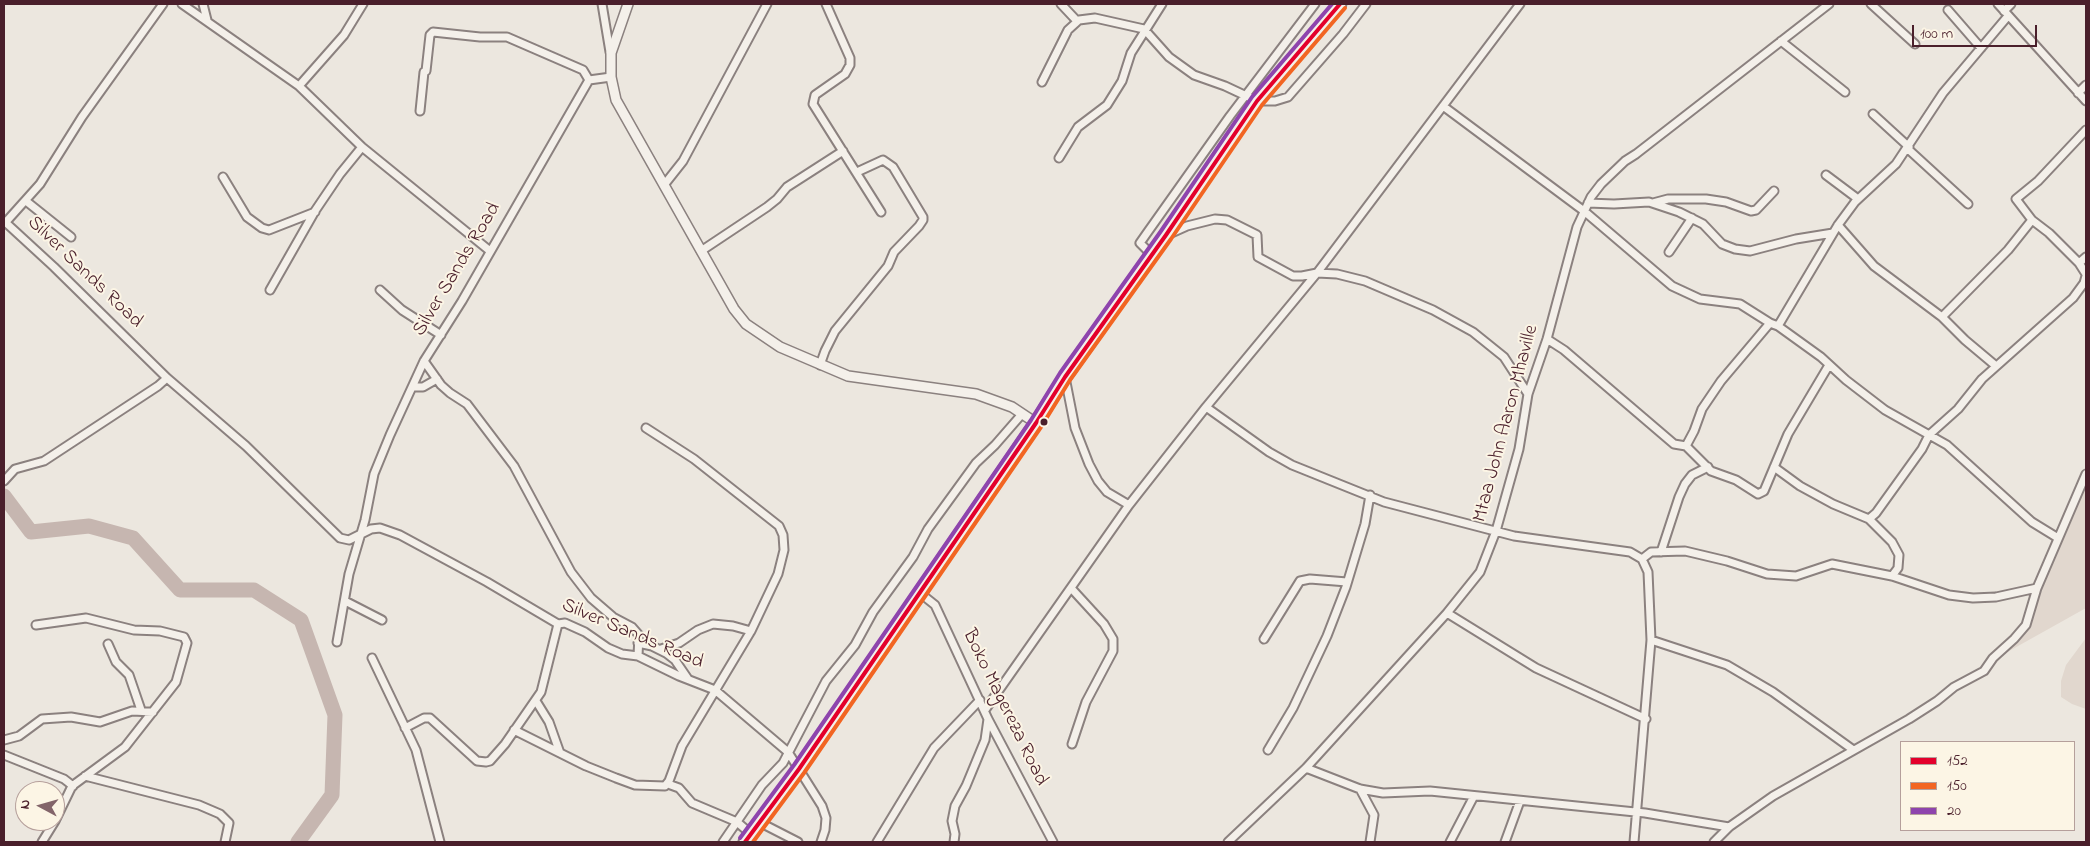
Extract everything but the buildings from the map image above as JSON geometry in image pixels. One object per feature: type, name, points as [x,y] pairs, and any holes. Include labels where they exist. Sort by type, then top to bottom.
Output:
[{"type":"highway","points":[[748,838],[799,768],[920,593],[982,499],[1036,423],[1065,377],[1166,235],[1257,101],[1340,4]]},
{"type":"street","name":"Silver Sands Road","points":[[163,4],[121,60],[45,178],[5,222],[54,267],[167,378],[246,446],[340,538],[349,540],[371,529],[380,528],[400,535],[487,582],[558,624],[565,624],[586,632],[608,648],[622,654],[638,656],[716,690],[788,752],[822,806],[826,824],[821,842]]},
{"type":"street","points":[[182,4],[298,86],[362,147],[490,251]]},
{"type":"street","points":[[203,4],[207,20]]},
{"type":"street","points":[[298,86],[344,36],[363,4]]},
{"type":"street","points":[[602,4],[610,53],[611,77],[616,100],[734,309],[746,324],[780,347],[820,365],[860,378],[976,394],[994,399],[1036,423]]},
{"type":"street","points":[[610,53],[628,4]]},
{"type":"street","points":[[664,185],[684,161],[766,4]]},
{"type":"street","points":[[826,4],[848,53],[850,65],[845,74],[815,95],[813,104],[881,212]]},
{"type":"street","points":[[1061,4],[1077,21]]},
{"type":"street","points":[[1059,158],[1078,127],[1107,105],[1122,81],[1131,53],[1144,29],[1162,4]]},
{"type":"street","points":[[1152,255],[1140,243],[1245,96],[1315,4]]},
{"type":"street","points":[[1042,82],[1068,30],[1077,21],[1095,18],[1144,29],[1169,57],[1194,75],[1225,86],[1257,101],[1266,102],[1288,97],[1343,34],[1366,4]]},
{"type":"street","points":[[985,710],[1129,505],[1206,407],[1317,272],[1520,4]]},
{"type":"street","name":"Mtaa John Aaron Mhaville","points":[[1228,842],[1306,768],[1447,613],[1480,572],[1496,531],[1519,449],[1528,394],[1547,339],[1578,227],[1588,203],[1600,184],[1625,161],[1829,4]]},
{"type":"street","points":[[1871,4],[1915,44]]},
{"type":"street","points":[[1998,4],[2086,101]]},
{"type":"street","points":[[1778,326],[1832,233],[1858,199],[1888,174],[1908,148],[1943,93],[1981,48],[2011,4]]},
{"type":"street","points":[[1948,10],[1981,48]]},
{"type":"street","points":[[420,111],[424,72],[426,71],[430,35],[432,32],[480,37],[507,36],[583,70],[589,80],[611,77]]},
{"type":"street","points":[[1781,41],[1845,92]]},
{"type":"street","name":"Silver Sands Road","points":[[337,642],[349,574],[361,534],[374,474],[424,361],[462,301],[589,80]]},
{"type":"street","points":[[2078,93],[2086,85]]},
{"type":"street","points":[[1443,106],[1584,211],[1672,286],[1700,299],[1740,304],[1778,326],[1878,405],[1947,445],[2032,522],[2058,538]]},
{"type":"street","points":[[1874,114],[1968,204]]},
{"type":"street","points":[[1869,519],[1876,513],[1922,449],[1929,435],[1958,408],[1982,379],[2073,298],[2084,283],[2086,275],[2079,263],[2050,233],[2032,220],[2016,199],[2038,181],[2086,130]]},
{"type":"street","points":[[270,290],[315,211],[340,174],[362,147]]},
{"type":"street","points":[[701,251],[767,207],[786,188],[844,152]]},
{"type":"street","points":[[820,365],[835,331],[888,266],[894,252],[923,220],[893,167],[883,160],[857,172]]},
{"type":"street","points":[[1826,175],[1858,199]]},
{"type":"street","points":[[223,177],[247,217],[262,228],[269,230],[315,211]]},
{"type":"street","points":[[1588,203],[1653,203],[1668,199],[1706,199],[1726,202],[1751,211],[1756,210],[1774,191]]},
{"type":"street","points":[[26,201],[71,237]]},
{"type":"street","points":[[1653,203],[1703,224],[1722,244],[1735,249],[1750,251],[1796,239],[1832,233]]},
{"type":"street","points":[[1669,252],[1692,218]]},
{"type":"street","points":[[1166,235],[1187,226],[1215,219],[1227,220],[1257,236],[1258,257],[1293,276],[1317,272],[1337,274],[1365,281],[1433,310],[1472,332],[1504,357],[1528,394]]},
{"type":"street","points":[[1942,318],[2008,250],[2032,220]]},
{"type":"street","points":[[1838,225],[1874,266],[1942,318],[1996,366]]},
{"type":"street","points":[[2079,263],[2086,257]]},
{"type":"street","points":[[380,290],[402,310],[441,335]]},
{"type":"street","points":[[1686,446],[1702,409],[1722,381],[1770,323]]},
{"type":"street","points":[[1547,339],[1564,350],[1674,444],[1686,446],[1711,470],[1736,480],[1758,494],[1764,491],[1788,434],[1829,365]]},
{"type":"street","points":[[424,361],[450,394],[467,404],[514,466],[571,572],[591,598],[613,617],[632,627],[639,635],[638,656]]},
{"type":"street","points":[[1065,377],[1075,428],[1089,464],[1098,481],[1107,492],[1129,505]]},
{"type":"street","points":[[4,481],[15,470],[44,461],[158,386],[167,378]]},
{"type":"street","points":[[413,387],[424,387],[437,379]]},
{"type":"street","points":[[1206,407],[1269,452],[1292,465],[1384,502],[1514,536],[1630,552],[1642,559],[1648,572],[1652,640],[1646,719],[1635,812],[1634,842]]},
{"type":"street","points":[[723,842],[762,785],[783,763],[826,681],[855,645],[873,612],[913,556],[928,529],[976,463],[995,445],[1022,414]]},
{"type":"street","points":[[514,730],[586,766],[635,785],[662,787],[668,784],[682,746],[751,631],[778,574],[784,550],[783,535],[779,526],[694,459],[646,428]]},
{"type":"street","points":[[1661,552],[1685,484],[1692,475],[1708,467]]},
{"type":"street","points":[[1774,467],[1800,486],[1825,500],[1869,519],[1892,542],[1899,555],[1898,568],[1892,576]]},
{"type":"street","points":[[1714,842],[1729,827],[1773,796],[1909,718],[1954,687],[1984,671],[1992,658],[2014,639],[2026,624],[2037,588],[2086,474]]},
{"type":"street","points":[[1268,750],[1298,699],[1327,636],[1347,582],[1365,524],[1370,495]]},
{"type":"street","points":[[1642,559],[1648,553],[1685,551],[1767,574],[1796,576],[1832,564],[1892,576],[1949,594],[1973,598],[1996,597],[2037,588]]},
{"type":"street","points":[[1264,639],[1300,581],[1310,579],[1347,582]]},
{"type":"street","points":[[1071,588],[1104,624],[1113,639],[1114,651],[1086,702],[1072,744]]},
{"type":"street","name":"Boko Magereza Road","points":[[920,593],[935,605],[988,719],[1053,842]]},
{"type":"street","points":[[345,601],[382,620]]},
{"type":"street","points":[[1447,613],[1536,668],[1646,719]]},
{"type":"street","points":[[36,624],[86,618],[134,630],[160,631],[184,637],[187,646],[176,682],[125,747],[84,776],[69,791],[65,800]]},
{"type":"street","points":[[405,728],[424,718],[430,718],[477,761],[490,761],[541,692],[558,624]]},
{"type":"street","points":[[660,649],[679,643],[698,630],[713,624],[751,631]]},
{"type":"street","points":[[1652,640],[1727,665],[1781,698],[1852,749]]},
{"type":"street","points":[[638,643],[660,649],[675,660],[688,679]]},
{"type":"street","points":[[108,644],[116,662],[129,675],[141,710]]},
{"type":"street","points":[[372,658],[416,750],[440,842]]},
{"type":"street","points":[[876,842],[934,748],[980,700]]},
{"type":"street","points":[[536,701],[549,722],[560,753]]},
{"type":"street","points":[[4,740],[19,736],[42,719],[71,717],[100,722],[132,711],[152,712]]},
{"type":"street","points":[[954,842],[955,834],[952,820],[955,806],[966,786],[985,740],[988,719]]},
{"type":"street","points":[[4,755],[64,779],[74,786]]},
{"type":"street","points":[[1306,768],[1360,789],[1383,793],[1430,790],[1635,812],[1729,827]]},
{"type":"street","points":[[84,776],[199,805],[220,814],[229,823],[225,842]]},
{"type":"street","points":[[668,784],[679,788],[692,803],[737,822],[748,838]]},
{"type":"street","points":[[1360,789],[1374,815],[1370,842]]},
{"type":"street","points":[[1450,842],[1474,796]]},
{"type":"street","points":[[1505,842],[1520,801]]},
{"type":"street","points":[[759,822],[798,842]]},
{"type":"street","points":[[42,842],[49,831]]},
{"type":"shaded area","points":[[2086,486],[2086,608],[2002,655],[2017,643],[2030,627],[2042,589]]},
{"type":"shaded area","points":[[2086,638],[2086,709],[2072,704],[2061,697],[2061,681],[2066,665]]},
{"type":"waterway","points":[[4,496],[31,532],[89,526],[133,538],[180,590],[254,590],[301,620],[335,715],[332,795],[298,842]]},
{"type":"transit line","name":"20","points":[[740,838],[794,765],[1031,420],[1060,373],[1161,231],[1252,97],[1332,4]]},
{"type":"transit line","name":"152","points":[[745,842],[799,769],[1036,423],[1065,377],[1166,235],[1257,101],[1340,4]]},
{"type":"transit line","name":"150","points":[[753,842],[804,773],[1041,427],[1070,380],[1171,239],[1262,105],[1345,8]]}]
